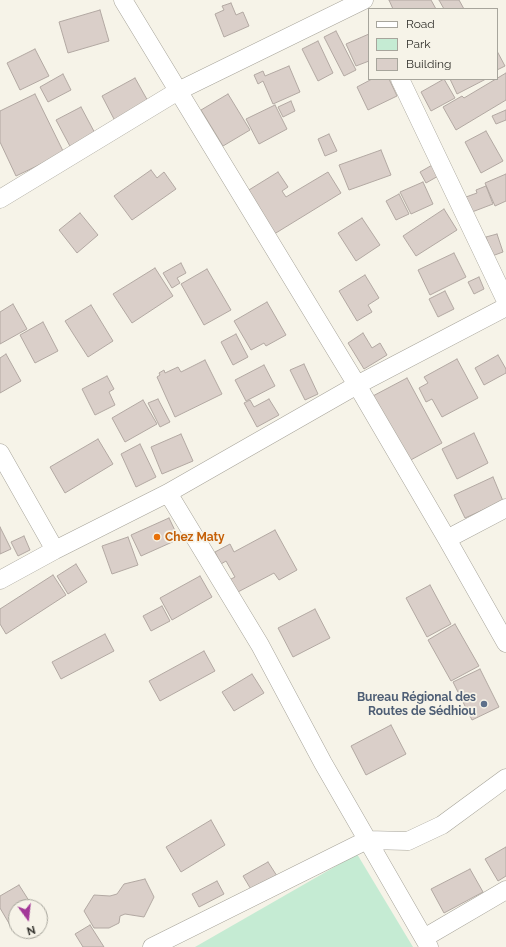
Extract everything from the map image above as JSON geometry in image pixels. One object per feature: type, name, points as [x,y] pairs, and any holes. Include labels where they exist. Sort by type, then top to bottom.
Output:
[{"type":"street","points":[[123,0],[357,385],[448,539],[506,643]]},
{"type":"street","points":[[0,199],[178,90],[365,5]]},
{"type":"street","points":[[400,80],[506,301]]},
{"type":"street","points":[[0,580],[55,550],[168,493],[357,385],[506,307]]},
{"type":"street","points":[[0,454],[55,550]]},
{"type":"street","points":[[168,493],[260,645],[323,763],[426,943],[506,890]]},
{"type":"street","points":[[448,539],[506,508]]},
{"type":"street","points":[[152,947],[367,840],[408,841],[442,825],[506,778]]},
{"type":"green space","points":[[357,854],[413,947],[195,947]]},
{"type":"building","points":[[389,0],[431,0],[435,8],[393,8]]},
{"type":"building","points":[[439,0],[459,0],[463,8],[443,8]]},
{"type":"building","points":[[231,3],[236,15],[243,12],[249,26],[224,37],[215,14],[224,10],[222,6]]},
{"type":"building","points":[[100,10],[109,41],[68,53],[59,22]]},
{"type":"building","points":[[336,31],[356,70],[344,76],[324,37]]},
{"type":"building","points":[[368,34],[368,61],[356,66],[346,44]]},
{"type":"building","points":[[318,41],[333,73],[318,81],[302,49]]},
{"type":"building","points":[[35,49],[49,76],[20,90],[7,63]]},
{"type":"building","points":[[498,53],[505,66],[498,70]]},
{"type":"building","points":[[289,66],[300,92],[273,104],[263,81],[258,84],[254,75],[263,71],[265,76]]},
{"type":"building","points":[[506,73],[506,100],[456,130],[443,107],[462,96],[464,98],[494,80],[498,80],[498,78]]},
{"type":"building","points":[[63,74],[71,90],[48,102],[40,87]]},
{"type":"building","points":[[135,78],[149,103],[115,121],[102,96]]},
{"type":"building","points":[[370,80],[389,80],[397,96],[368,110],[357,87]]},
{"type":"building","points":[[445,80],[455,98],[431,111],[421,92]]},
{"type":"building","points":[[450,80],[484,80],[457,94]]},
{"type":"building","points":[[35,94],[64,153],[16,176],[0,142],[0,111]]},
{"type":"building","points":[[228,94],[250,130],[223,146],[201,110]]},
{"type":"building","points":[[291,101],[295,111],[283,117],[278,107]]},
{"type":"building","points":[[275,105],[287,129],[259,144],[246,119]]},
{"type":"building","points":[[81,107],[97,137],[72,150],[56,120]]},
{"type":"building","points":[[506,110],[506,120],[496,124],[492,116]]},
{"type":"building","points":[[486,131],[503,161],[481,173],[465,142]]},
{"type":"building","points":[[329,134],[337,151],[325,156],[318,139]]},
{"type":"building","points":[[381,150],[391,175],[349,190],[339,165]]},
{"type":"building","points":[[434,164],[440,175],[426,183],[420,172]]},
{"type":"building","points":[[151,170],[157,178],[164,172],[176,189],[132,220],[114,196]]},
{"type":"building","points":[[278,172],[288,187],[282,191],[286,197],[328,172],[341,193],[271,236],[244,193]]},
{"type":"building","points":[[506,174],[506,201],[495,206],[485,183]]},
{"type":"building","points":[[423,182],[433,204],[411,214],[400,192]]},
{"type":"building","points":[[486,186],[493,204],[472,212],[466,197],[477,193],[476,190]]},
{"type":"building","points":[[399,194],[409,214],[396,220],[386,201]]},
{"type":"building","points":[[444,209],[457,230],[416,256],[403,236]]},
{"type":"building","points":[[80,213],[98,235],[77,253],[59,230]]},
{"type":"building","points":[[362,218],[380,245],[356,261],[338,233]]},
{"type":"building","points":[[497,234],[503,252],[492,256],[486,237]]},
{"type":"building","points":[[454,253],[466,277],[430,295],[418,270]]},
{"type":"building","points":[[181,263],[186,273],[177,278],[180,283],[172,288],[163,273]]},
{"type":"building","points":[[155,268],[173,296],[132,323],[113,294]]},
{"type":"building","points":[[207,269],[231,310],[204,325],[181,284]]},
{"type":"building","points":[[365,275],[379,298],[368,305],[372,312],[357,321],[339,291]]},
{"type":"building","points":[[479,277],[484,289],[474,294],[468,282]]},
{"type":"building","points":[[445,291],[454,309],[438,317],[429,299]]},
{"type":"building","points":[[267,302],[286,335],[266,346],[264,343],[251,350],[234,321]]},
{"type":"building","points":[[13,304],[27,329],[0,344],[0,312]]},
{"type":"building","points":[[91,305],[113,341],[88,357],[65,321]]},
{"type":"building","points":[[43,322],[58,351],[35,363],[20,335]]},
{"type":"building","points":[[363,333],[372,348],[380,343],[387,355],[364,369],[348,343]]},
{"type":"building","points":[[236,334],[248,357],[233,365],[221,342]]},
{"type":"building","points":[[6,354],[21,381],[0,393],[0,358]]},
{"type":"building","points":[[498,355],[506,369],[506,373],[484,385],[475,368]]},
{"type":"building","points":[[457,359],[478,398],[442,417],[432,399],[426,402],[419,388],[428,383],[424,377]]},
{"type":"building","points":[[205,360],[222,394],[175,417],[157,377],[160,375],[159,373],[164,370],[165,373],[178,367],[181,372]]},
{"type":"building","points":[[304,364],[318,394],[305,400],[290,370]]},
{"type":"building","points":[[264,365],[275,386],[246,401],[235,380]]},
{"type":"building","points":[[107,376],[114,389],[109,392],[115,405],[95,415],[82,389]]},
{"type":"building","points":[[407,378],[442,443],[407,462],[371,397]]},
{"type":"building","points":[[158,399],[170,422],[160,427],[148,403]]},
{"type":"building","points":[[269,399],[279,415],[257,427],[244,403],[250,400],[254,407]]},
{"type":"building","points":[[143,400],[157,424],[125,442],[112,418]]},
{"type":"building","points":[[474,433],[488,463],[457,479],[442,449]]},
{"type":"building","points":[[181,434],[193,461],[162,474],[151,447]]},
{"type":"building","points":[[98,439],[113,464],[65,493],[50,467]]},
{"type":"building","points":[[140,444],[156,477],[136,487],[121,454]]},
{"type":"building","points":[[493,477],[503,501],[465,518],[454,495]]},
{"type":"building","points":[[169,518],[179,539],[141,556],[131,535]]},
{"type":"building","points":[[0,527],[11,549],[0,554]]},
{"type":"building","points":[[275,530],[297,570],[279,580],[274,573],[236,593],[229,580],[235,577],[226,561],[221,564],[215,552],[230,544],[234,552]]},
{"type":"building","points":[[24,536],[30,550],[18,556],[11,542]]},
{"type":"building","points":[[128,537],[138,565],[112,574],[102,546]]},
{"type":"building","points":[[76,564],[87,582],[68,594],[57,576]]},
{"type":"building","points":[[53,575],[66,595],[6,634],[0,624],[0,609]]},
{"type":"building","points":[[200,576],[212,597],[172,620],[160,598]]},
{"type":"building","points":[[430,585],[451,624],[427,637],[406,598]]},
{"type":"building","points":[[162,606],[170,621],[151,631],[143,616]]},
{"type":"building","points":[[315,609],[330,638],[293,657],[278,628]]},
{"type":"building","points":[[455,624],[479,666],[451,681],[428,640]]},
{"type":"building","points":[[105,634],[114,651],[61,679],[52,662]]},
{"type":"building","points":[[204,651],[215,671],[160,701],[149,681]]},
{"type":"building","points":[[480,669],[499,707],[472,720],[453,682]]},
{"type":"building","points":[[252,674],[264,693],[234,711],[222,692]]},
{"type":"building","points":[[391,725],[406,754],[366,775],[351,746]]},
{"type":"building","points":[[211,820],[225,845],[181,872],[166,847]]},
{"type":"building","points":[[506,847],[506,876],[498,881],[485,859]]},
{"type":"building","points":[[268,862],[277,876],[252,891],[243,876]]},
{"type":"building","points":[[470,869],[483,892],[444,913],[431,889]]},
{"type":"building","points":[[145,879],[154,897],[144,917],[125,914],[120,916],[119,923],[109,928],[94,928],[84,911],[94,895],[110,896],[117,894],[124,884]]},
{"type":"building","points":[[217,881],[224,894],[199,907],[192,894]]},
{"type":"building","points":[[19,885],[28,899],[8,899],[8,922],[0,908],[0,896]]},
{"type":"building","points":[[90,925],[104,947],[83,947],[75,934]]},
{"type":"place","name":"Chez Maty","points":[[157,537]]},
{"type":"place","name":"Bureau Régional des Routes de Sédhiou","points":[[484,704]]}]
